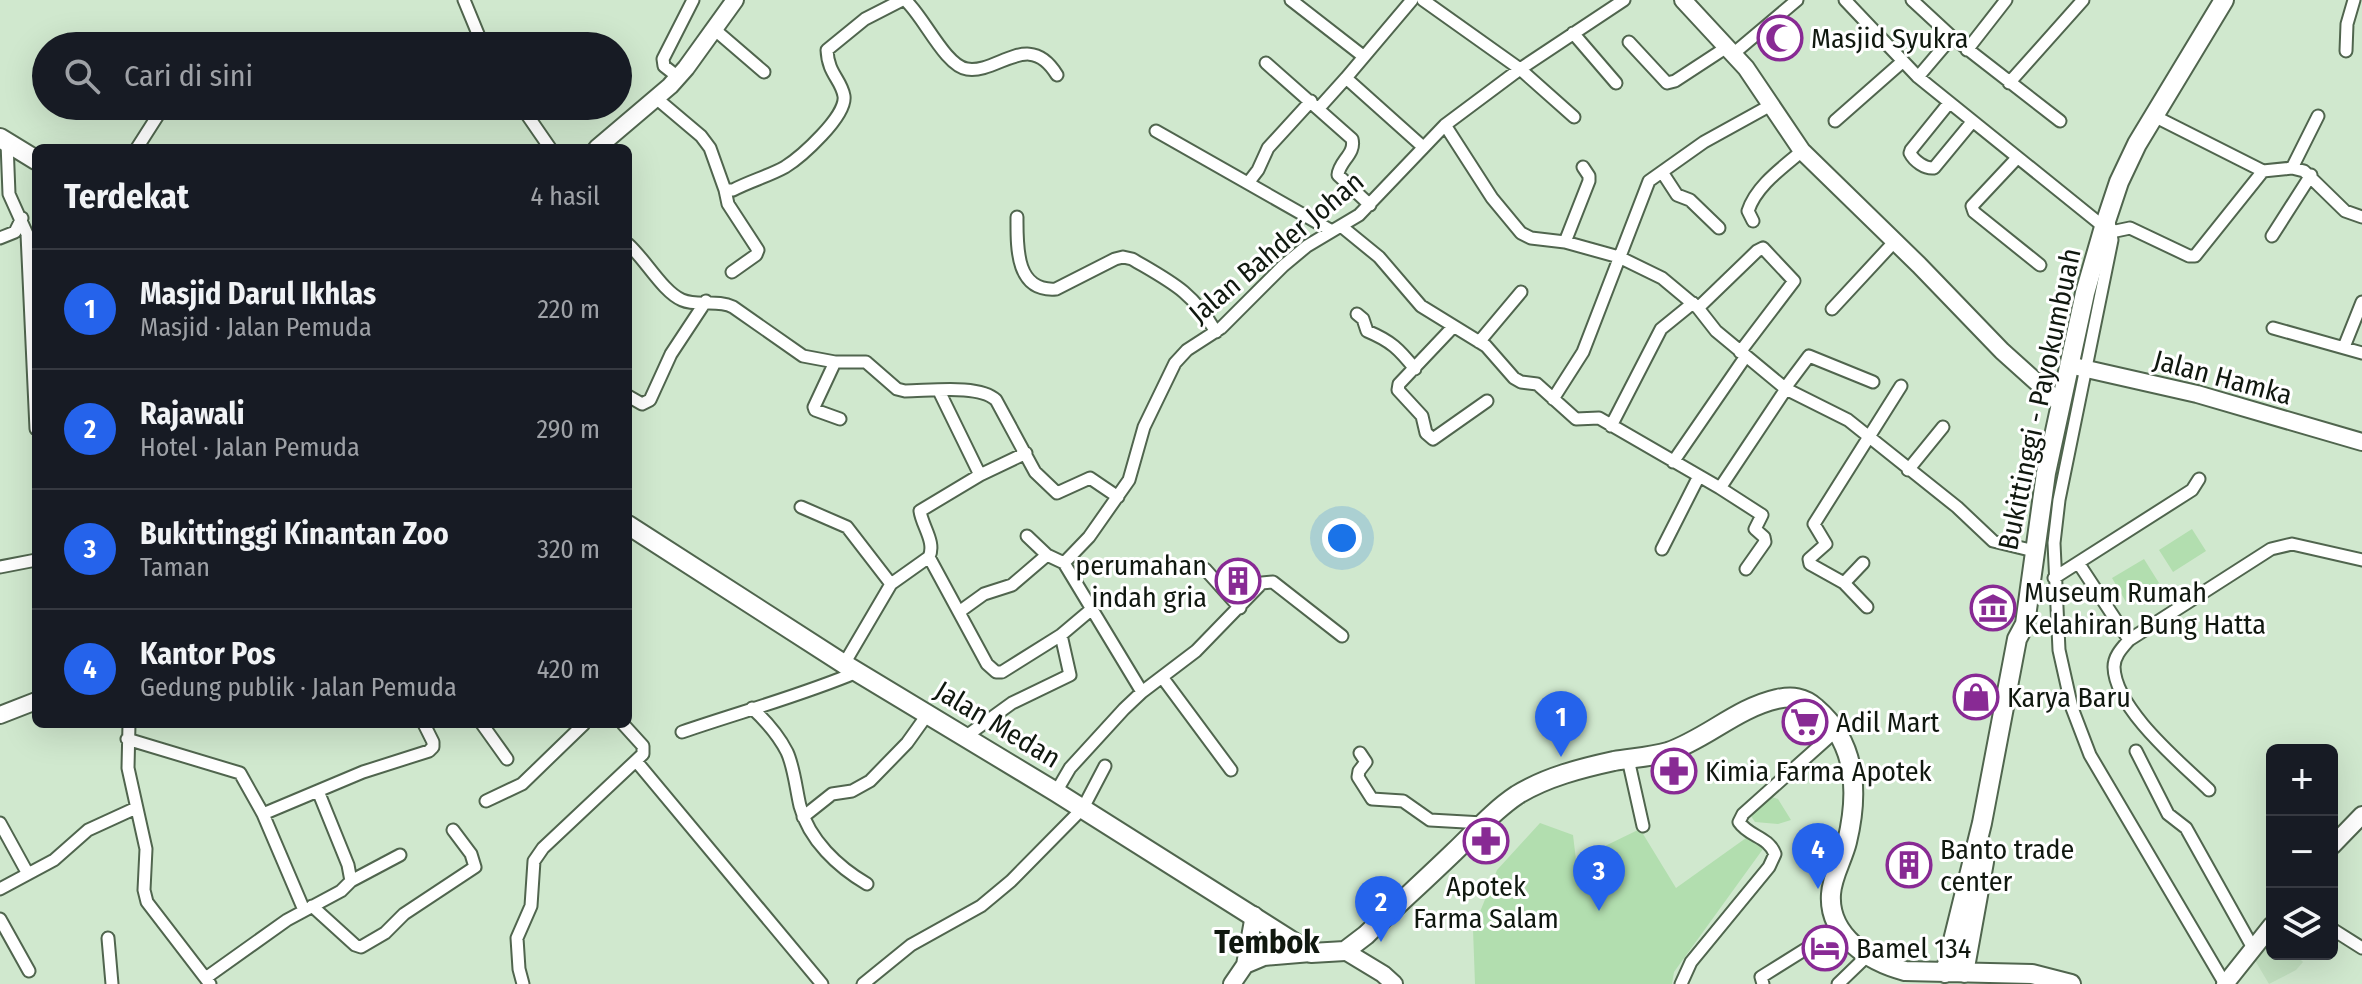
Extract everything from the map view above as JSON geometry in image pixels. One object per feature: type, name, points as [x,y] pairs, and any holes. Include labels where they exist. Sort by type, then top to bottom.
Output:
[{"type":"main road","name":"Bukittinggi - Payokumbuah","points":[[1954,973],[2025,642],[2033,553],[2061,404],[2078,367],[2085,293],[2119,182],[2154,116],[2224,0]]},
{"type":"main road","points":[[4,140],[32,158]]},
{"type":"main road","name":"Jalan Medan","points":[[632,528],[850,668],[1083,808],[1311,953]]},
{"type":"main road","points":[[1311,953],[1345,951],[1366,935],[1483,823],[1520,794],[1547,781],[1674,749],[1759,704],[1788,697],[1801,698],[1817,708],[1846,746],[1852,764],[1847,842],[1831,896],[1841,927],[1855,947],[1887,966],[1905,971],[2032,974],[2071,984]]},
{"type":"street","points":[[464,0],[477,32]]},
{"type":"street","points":[[678,77],[664,66],[663,59],[693,0]]},
{"type":"street","points":[[632,117],[678,77],[735,0]]},
{"type":"street","points":[[725,190],[733,190],[786,166],[813,143],[841,113],[844,97],[827,66],[827,50],[865,19],[903,0],[913,7],[949,58],[962,68],[977,69],[1017,55],[1030,55],[1044,59],[1057,75]]},
{"type":"street","points":[[1291,0],[1363,56]]},
{"type":"street","points":[[1248,183],[1268,148],[1346,78],[1412,0]]},
{"type":"street","points":[[1423,0],[1520,69],[1574,117]]},
{"type":"street","name":"Jalan Bahder Johan","points":[[1064,563],[1089,537],[1129,480],[1144,427],[1175,363],[1187,350],[1216,332],[1283,266],[1370,205],[1422,146],[1445,125],[1520,69],[1624,0]]},
{"type":"street","points":[[1683,0],[1730,50],[1802,151],[1970,319],[2061,404]]},
{"type":"street","points":[[1629,42],[1663,80],[1671,83],[1730,50],[1797,0]]},
{"type":"street","points":[[1845,0],[1918,77],[2017,158],[2108,225],[2130,228],[2195,256],[2263,171]]},
{"type":"street","points":[[1912,0],[1967,50],[2060,121]]},
{"type":"street","points":[[1967,50],[2006,0]]},
{"type":"street","points":[[2009,83],[2083,0]]},
{"type":"street","points":[[2346,51],[2347,24],[2358,0]]},
{"type":"street","points":[[714,29],[764,72]]},
{"type":"street","points":[[1573,33],[1616,83]]},
{"type":"street","points":[[1918,77],[1952,37]]},
{"type":"street","points":[[1835,121],[1902,62]]},
{"type":"street","points":[[1266,63],[1352,139],[1352,150],[1338,175],[1370,205]]},
{"type":"street","points":[[1346,78],[1422,146]]},
{"type":"street","points":[[656,98],[701,136],[710,148],[728,204],[758,250],[756,255],[732,272]]},
{"type":"street","points":[[1949,103],[1911,150],[1914,159],[1934,168],[1972,122]]},
{"type":"street","points":[[1553,399],[1583,352],[1652,178],[1704,142],[1771,105]]},
{"type":"street","points":[[2154,116],[2263,171],[2292,168],[2311,175],[2345,211],[2362,217]]},
{"type":"street","points":[[2292,168],[2318,116]]},
{"type":"street","points":[[140,144],[155,120]]},
{"type":"street","points":[[531,120],[547,144]]},
{"type":"street","points":[[601,144],[629,120]]},
{"type":"street","points":[[1445,125],[1492,198],[1521,233],[1531,238],[1565,242],[1619,257],[1667,282],[1696,305],[1716,331],[1785,388],[1842,417],[1957,507],[1993,541],[2054,559]]},
{"type":"street","points":[[1156,131],[1337,229],[1379,257],[1421,306],[1450,330],[1486,346],[1514,378],[1521,382],[1533,382],[1576,419],[1599,418],[1762,515],[1755,529],[1766,539],[1746,569]]},
{"type":"street","points":[[4,140],[9,194],[27,234],[32,342]]},
{"type":"street","points":[[1753,221],[1748,211],[1749,205],[1764,185],[1802,151]]},
{"type":"street","points":[[2017,158],[1972,206],[1974,212],[2040,265]]},
{"type":"street","points":[[1565,242],[1589,181],[1583,167]]},
{"type":"street","points":[[1662,172],[1677,195],[1690,200],[1719,228]]},
{"type":"street","points":[[2272,236],[2311,175]]},
{"type":"street","points":[[1017,217],[1020,266],[1037,286],[1056,289],[1115,259],[1132,259],[1188,294],[1198,303],[1216,332]]},
{"type":"street","points":[[0,238],[15,232],[22,218]]},
{"type":"street","points":[[1832,309],[1895,241]]},
{"type":"street","points":[[1611,426],[1661,329],[1696,305],[1763,248],[1794,281],[1673,462]]},
{"type":"street","points":[[632,249],[672,294],[685,302],[722,302],[733,307],[803,356],[835,362],[866,362],[890,383],[905,391],[977,391],[990,394],[1035,472],[1057,493],[1090,478],[1118,497]]},
{"type":"street","points":[[1479,342],[1521,292]]},
{"type":"street","points":[[632,398],[642,404],[650,400],[671,354],[706,301]]},
{"type":"street","points":[[2344,347],[2362,302]]},
{"type":"street","points":[[1357,314],[1363,319],[1367,331],[1383,336],[1415,369]]},
{"type":"street","points":[[2273,328],[2362,353]]},
{"type":"street","points":[[1450,330],[1399,384],[1398,390],[1422,416],[1426,433],[1433,439],[1487,401]]},
{"type":"street","points":[[1720,488],[1809,356],[1873,382]]},
{"type":"street","points":[[835,362],[814,407],[840,419]]},
{"type":"street","points":[[2078,367],[2071,434],[2061,487],[2054,578],[2059,650],[2079,731],[2225,984],[2266,932]]},
{"type":"street","name":"Jalan Hamka","points":[[2078,367],[2197,394],[2362,442]]},
{"type":"street","points":[[1867,607],[1844,583],[1808,561],[1826,544],[1814,524],[1901,386]]},
{"type":"street","points":[[939,391],[980,475]]},
{"type":"street","points":[[1908,470],[1943,427]]},
{"type":"street","points":[[682,732],[805,693],[850,668],[891,584],[932,552],[920,511],[980,475],[1026,453]]},
{"type":"street","points":[[1662,549],[1699,476]]},
{"type":"street","points":[[2054,578],[2192,490],[2199,479]]},
{"type":"street","points":[[801,507],[847,527],[891,584]]},
{"type":"street","points":[[1027,536],[1047,555],[1064,563],[1142,692]]},
{"type":"street","points":[[2209,790],[2148,731],[2127,700],[2114,667],[2118,653],[2129,640],[2281,545],[2292,544],[2362,560]]},
{"type":"street","points":[[959,612],[984,594],[1012,585],[1047,555]]},
{"type":"street","points":[[929,557],[987,664],[996,672],[1002,672],[1061,635],[1093,608]]},
{"type":"street","points":[[0,567],[32,561]]},
{"type":"street","points":[[1844,583],[1863,563]]},
{"type":"street","points":[[2079,564],[2129,640]]},
{"type":"street","points":[[1205,569],[1240,608]]},
{"type":"street","points":[[1056,792],[1084,751],[1142,692],[1196,651],[1262,583],[1273,582],[1342,636]]},
{"type":"street","points":[[2029,598],[2055,598]]},
{"type":"street","points":[[965,737],[1012,703],[1070,675],[1061,635]]},
{"type":"street","points":[[1162,677],[1231,770]]},
{"type":"street","points":[[0,715],[32,703]]},
{"type":"street","points":[[752,708],[775,732],[786,751],[803,817],[837,865],[867,884]]},
{"type":"street","points":[[803,817],[832,794],[852,791],[870,781],[907,743],[927,715]]},
{"type":"street","points":[[128,728],[128,768],[146,849],[144,890],[147,902],[208,980],[308,908],[400,855]]},
{"type":"street","points":[[263,814],[363,772],[429,751],[433,742],[426,728]]},
{"type":"street","points":[[485,728],[507,759]]},
{"type":"street","points":[[486,801],[522,784],[579,728]]},
{"type":"street","points":[[523,984],[517,938],[531,906],[534,861],[543,848],[643,754],[643,746],[627,728]]},
{"type":"street","points":[[1681,984],[1691,962],[1769,867],[1775,854],[1765,840],[1744,830],[1739,822],[1743,814],[1836,731]]},
{"type":"street","points":[[127,739],[236,770],[242,775],[308,908],[361,947],[385,933],[404,914],[473,870],[476,864],[453,830]]},
{"type":"street","points":[[2136,751],[2168,814],[2186,828],[2253,948]]},
{"type":"street","points":[[1360,753],[1366,762],[1358,777],[1372,799],[1403,801],[1430,820],[1483,823]]},
{"type":"street","points":[[1628,759],[1643,826]]},
{"type":"street","points":[[636,761],[822,984]]},
{"type":"street","points":[[863,984],[911,945],[993,897],[1083,808],[1105,766]]},
{"type":"street","points":[[318,791],[348,865],[351,881]]},
{"type":"street","points":[[0,889],[54,860],[88,830],[136,808]]},
{"type":"street","points":[[2338,840],[2362,815]]},
{"type":"street","points":[[0,823],[28,874]]},
{"type":"street","points":[[1232,984],[1245,965],[1254,915]]},
{"type":"street","points":[[0,919],[29,971]]},
{"type":"street","points":[[1763,984],[1761,977],[1841,927]]},
{"type":"street","points":[[2338,932],[2361,945]]},
{"type":"street","points":[[108,938],[112,984]]},
{"type":"street","points":[[1345,951],[1394,984]]},
{"type":"street","points":[[1245,965],[1264,957],[1311,953]]},
{"type":"street","points":[[1838,984],[1867,956]]},
{"type":"shaded area","points":[[2192,529],[2206,551],[2173,572],[2159,550]]},
{"type":"shaded area","points":[[2144,559],[2159,583],[2126,602],[2112,578]]},
{"type":"shaded area","points":[[1772,797],[1778,799],[1791,820],[1778,824],[1755,822],[1751,816]]},
{"type":"shaded area","points":[[1540,823],[1573,835],[1576,860],[1640,829],[1676,888],[1746,838],[1763,849],[1674,972],[1672,984],[1475,984],[1473,929],[1497,870]]},
{"type":"shaded area","points":[[2266,941],[2266,960],[2303,962],[2296,970],[2269,984],[2253,957]]},
{"type":"place","name":"Masjid Syukra","points":[[1780,38]]},
{"type":"place","name":"perumahan indah gria","points":[[1238,581]]},
{"type":"place","name":"Museum Rumah Kelahiran Bung Hatta","points":[[1993,608]]},
{"type":"place","name":"Karya Baru","points":[[1976,697]]},
{"type":"place","name":"Adil Mart","points":[[1805,722]]},
{"type":"place","name":"Masjid Darul Ikhlas","points":[[1561,757]]},
{"type":"place","name":"Kimia Farma Apotek","points":[[1674,771]]},
{"type":"place","name":"Apotek Farma Salam","points":[[1486,841]]},
{"type":"place","name":"Banto trade center","points":[[1909,865]]},
{"type":"place","name":"Kantor Pos","points":[[1818,889]]},
{"type":"place","name":"Bukittinggi Kinantan Zoo","points":[[1599,911]]},
{"type":"place","name":"Rajawali","points":[[1381,942]]},
{"type":"place","name":"Bamel 134","points":[[1825,948]]},
{"type":"district","name":"Tembok","points":[[1267,942]]}]
